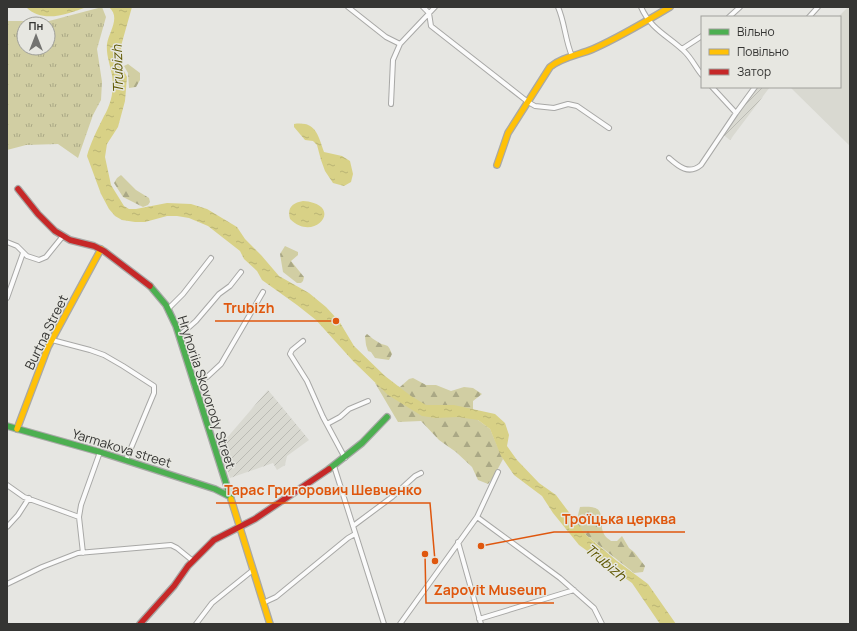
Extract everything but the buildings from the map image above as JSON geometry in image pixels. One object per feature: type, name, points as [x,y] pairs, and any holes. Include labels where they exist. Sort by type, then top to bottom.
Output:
[{"type":"street","points":[[348,7],[386,37],[400,44]]},
{"type":"street","points":[[423,7],[429,13],[431,26],[528,102],[535,106],[554,108],[568,104],[577,106],[609,128]]},
{"type":"street","points":[[391,104],[393,60],[400,44],[435,7]]},
{"type":"street","points":[[558,7],[562,16],[567,43],[572,56]]},
{"type":"street","points":[[641,7],[659,32],[682,49],[701,74]]},
{"type":"street","points":[[497,165],[508,133],[550,67],[560,60],[580,54],[649,20],[670,7]]},
{"type":"street","points":[[730,16],[740,7]]},
{"type":"street","points":[[810,16],[818,7]]},
{"type":"street","points":[[682,49],[701,37]]},
{"type":"street","points":[[713,88],[736,113]]},
{"type":"street","points":[[669,158],[686,170],[692,170],[703,163],[754,88]]},
{"type":"street","name":"Hryhoriia Skovorody Street","points":[[18,189],[45,221],[63,236],[102,249],[150,286],[162,298],[169,308],[270,624]]},
{"type":"street","points":[[7,242],[16,246],[23,253],[35,260],[43,260],[63,236]]},
{"type":"street","name":"Burtna Street","points":[[17,429],[52,340],[102,249]]},
{"type":"street","points":[[7,298],[23,253]]},
{"type":"street","points":[[169,308],[183,294],[211,258]]},
{"type":"street","points":[[179,336],[191,326],[219,294],[230,286],[241,272]]},
{"type":"street","points":[[194,385],[207,377],[221,364],[263,292]]},
{"type":"street","points":[[52,340],[104,355],[154,386],[154,393],[126,460]]},
{"type":"street","points":[[303,341],[292,350],[290,354],[310,385],[327,424],[345,458]]},
{"type":"street","points":[[327,424],[340,417],[349,409],[368,401]]},
{"type":"street","points":[[140,624],[193,562],[214,540],[255,519],[334,466],[369,437],[387,417]]},
{"type":"street","name":"Yarmakova street","points":[[7,426],[126,460],[214,489],[229,496]]},
{"type":"street","points":[[83,552],[79,517],[81,505],[100,452]]},
{"type":"street","points":[[334,466],[384,624]]},
{"type":"street","points":[[400,624],[477,516],[498,472]]},
{"type":"street","points":[[353,526],[392,497],[416,475],[421,473]]},
{"type":"street","points":[[7,484],[24,497],[79,517]]},
{"type":"street","points":[[7,527],[18,515],[29,498]]},
{"type":"street","points":[[477,516],[554,573],[574,590],[594,608],[602,624]]},
{"type":"street","points":[[263,604],[270,601],[355,534]]},
{"type":"street","points":[[458,542],[481,624]]},
{"type":"street","points":[[7,584],[51,563],[83,552],[171,546],[177,548],[193,562]]},
{"type":"street","points":[[196,624],[212,603],[253,570]]},
{"type":"street","points":[[479,619],[574,590]]},
{"type":"shaded area","points":[[848,7],[850,7],[850,146],[791,88],[841,88],[841,16],[839,16]]},
{"type":"shaded area","points":[[753,88],[769,88],[730,140],[722,134]]},
{"type":"shaded area","points":[[268,390],[309,440],[287,456],[285,465],[277,470],[273,463],[230,478],[219,447]]},
{"type":"green space","points":[[102,7],[106,17],[97,49],[102,82],[101,100],[93,115],[78,158],[58,144],[26,145],[7,150],[7,21],[16,21],[16,56],[56,56],[56,19]]},
{"type":"green space","points":[[128,64],[140,73],[140,80],[136,87],[129,88],[128,73],[124,66]]},
{"type":"green space","points":[[121,175],[136,190],[149,198],[150,202],[148,205],[143,207],[123,197],[114,183]]},
{"type":"green space","points":[[285,246],[298,252],[298,255],[291,261],[304,277],[301,283],[297,283],[283,272],[280,254]]},
{"type":"green space","points":[[367,334],[381,344],[389,347],[392,354],[389,360],[375,358],[371,352],[368,351],[365,336]]},
{"type":"green space","points":[[413,378],[426,385],[436,385],[451,391],[464,387],[473,388],[482,394],[473,401],[473,410],[478,420],[490,429],[503,459],[493,478],[488,484],[478,480],[472,467],[456,452],[439,440],[421,421],[398,422],[375,383],[400,387],[409,379]]},
{"type":"green space","points":[[580,507],[595,508],[599,511],[601,514],[602,529],[606,537],[611,541],[617,541],[622,536],[629,548],[645,566],[643,572],[634,573],[586,535],[576,523]]},
{"type":"water","points":[[26,7],[87,7],[63,15],[55,16],[40,15]]},
{"type":"water","points":[[109,7],[132,7],[121,46],[122,67],[127,77],[125,101],[118,127],[107,144],[105,157],[111,185],[124,206],[129,209],[136,209],[167,203],[191,204],[207,209],[237,227],[245,239],[279,276],[309,293],[326,307],[339,321],[354,346],[385,376],[411,396],[426,405],[454,405],[495,414],[505,423],[509,435],[507,446],[517,460],[539,483],[556,495],[586,535],[648,584],[676,624],[660,624],[632,583],[579,545],[553,513],[542,496],[514,475],[501,456],[490,429],[478,420],[458,417],[436,418],[422,416],[388,395],[353,361],[316,320],[262,280],[257,271],[244,259],[240,251],[208,226],[189,218],[177,216],[167,216],[145,222],[135,222],[122,220],[115,216],[109,209],[101,194],[87,156],[94,136],[108,108],[113,87],[107,44],[113,25],[114,16]]},
{"type":"water","points":[[294,124],[312,127],[318,135],[324,152],[342,156],[350,161],[353,174],[351,182],[344,186],[333,183],[325,171],[317,145],[313,141],[305,140],[294,127]]},
{"type":"water","points":[[303,201],[316,204],[323,209],[324,215],[322,220],[316,225],[309,227],[300,226],[290,219],[289,212],[291,207],[296,203]]},
{"type":"traffic: fast","points":[[150,286],[166,305],[176,326],[231,499]]},
{"type":"traffic: fast","points":[[329,469],[362,443],[387,417]]},
{"type":"traffic: fast","points":[[7,426],[100,452],[215,489],[229,496]]},
{"type":"traffic: slow","points":[[497,165],[508,133],[550,67],[571,56],[593,49],[642,24],[670,7]]},
{"type":"traffic: slow","points":[[17,429],[48,347],[101,249]]},
{"type":"traffic: slow","points":[[231,499],[270,624]]},
{"type":"traffic: jam","points":[[18,189],[38,214],[55,231],[70,240],[94,246],[104,251],[150,286]]},
{"type":"traffic: jam","points":[[140,624],[174,586],[188,566],[214,540],[255,519],[329,469]]},
{"type":"place","name":"Trubizh","points":[[336,321]]},
{"type":"place","name":"Троїцька церква","points":[[481,546]]},
{"type":"place","name":"Zapovit Museum","points":[[425,554]]},
{"type":"place","name":"Тарас Григорович Шевченко","points":[[435,561]]}]
